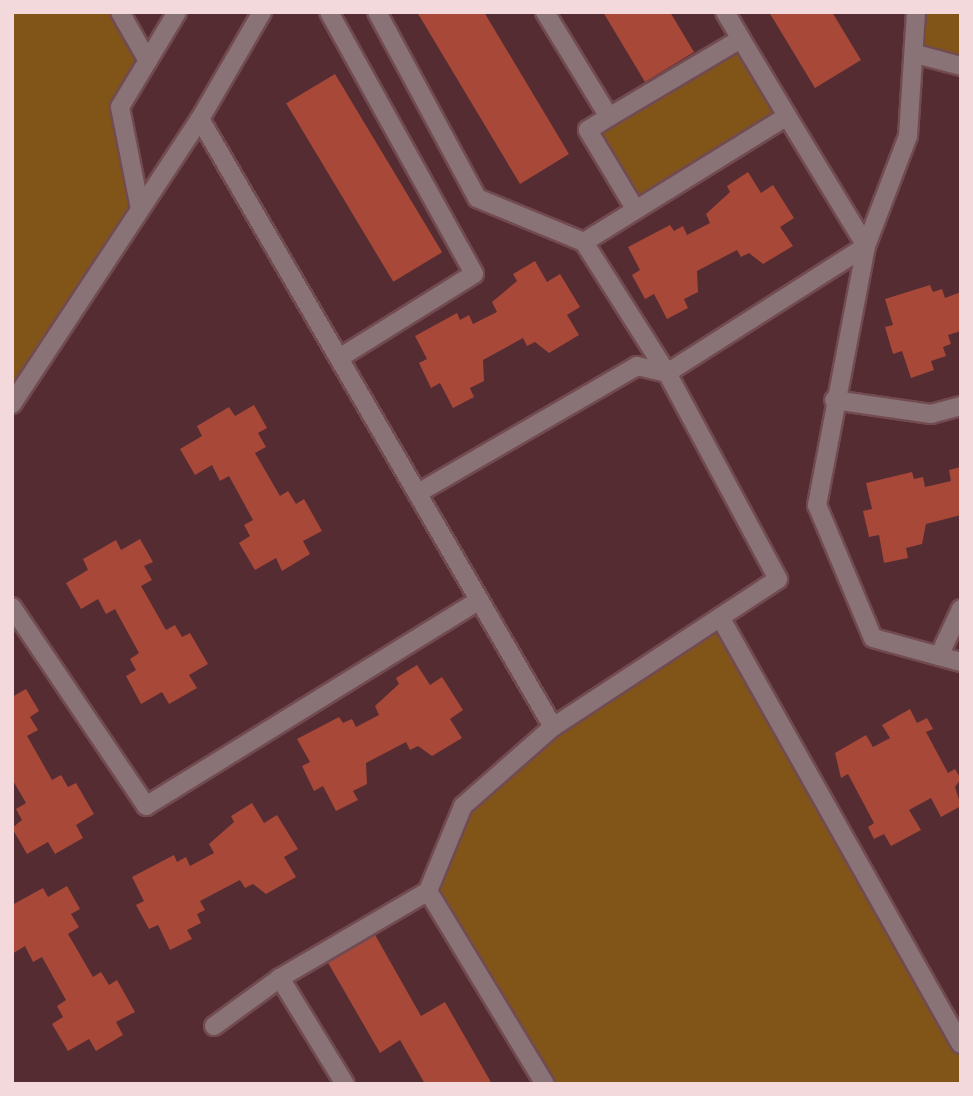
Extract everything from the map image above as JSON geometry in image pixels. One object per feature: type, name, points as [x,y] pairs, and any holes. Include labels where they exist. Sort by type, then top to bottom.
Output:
[{"type":"street","points":[[120,12],[148,61]]},
{"type":"street","points":[[140,209],[120,107],[177,12]]},
{"type":"street","points":[[12,404],[200,120],[262,12]]},
{"type":"street","points":[[329,12],[474,274],[339,358]]},
{"type":"street","points":[[214,1026],[280,978],[428,891],[463,806],[553,727],[778,579],[667,373],[584,242],[477,198],[377,12]]},
{"type":"street","points":[[545,12],[609,117]]},
{"type":"street","points":[[724,12],[866,246]]},
{"type":"street","points":[[918,14],[908,136],[866,246],[834,400],[817,505],[849,587],[873,638],[961,662]]},
{"type":"street","points":[[634,207],[588,130],[741,39]]},
{"type":"street","points":[[916,54],[961,66]]},
{"type":"street","points":[[584,242],[634,207],[787,116]]},
{"type":"street","points":[[200,120],[553,727]]},
{"type":"street","points":[[418,493],[637,366],[667,373],[866,246]]},
{"type":"street","points":[[834,400],[931,414],[961,406]]},
{"type":"street","points":[[12,607],[146,806],[480,600]]},
{"type":"street","points":[[939,656],[961,609]]},
{"type":"street","points":[[720,617],[961,1044]]},
{"type":"street","points":[[428,891],[545,1084]]},
{"type":"street","points":[[280,978],[345,1084]]},
{"type":"shaded area","points":[[12,12],[120,12],[148,61],[120,107],[140,209],[12,404]]},
{"type":"shaded area","points":[[916,12],[961,12],[961,66],[916,54]]},
{"type":"shaded area","points":[[741,39],[787,116],[635,208],[588,131]]},
{"type":"shaded area","points":[[720,617],[961,1044],[961,1084],[545,1084],[428,891],[463,806],[553,727]]},
{"type":"building","points":[[417,12],[484,12],[569,154],[520,184]]},
{"type":"building","points":[[603,12],[670,12],[694,52],[645,82]]},
{"type":"building","points":[[769,12],[832,12],[861,60],[815,88]]},
{"type":"building","points":[[335,74],[442,252],[393,282],[286,103]]},
{"type":"building","points":[[748,172],[761,193],[773,185],[794,218],[780,227],[793,246],[763,264],[749,253],[741,257],[737,250],[697,271],[698,292],[684,299],[688,308],[667,319],[654,294],[645,299],[632,275],[640,270],[628,247],[670,225],[674,231],[683,226],[687,235],[710,223],[706,214],[730,192],[727,186]]},
{"type":"building","points":[[535,261],[547,282],[560,274],[580,307],[567,315],[579,335],[549,353],[535,342],[527,346],[523,338],[483,360],[484,381],[470,388],[474,397],[453,408],[440,383],[431,388],[419,363],[427,359],[415,336],[457,313],[460,320],[469,315],[473,324],[497,312],[492,302],[517,281],[513,274]]},
{"type":"building","points":[[930,285],[933,292],[942,289],[945,298],[961,292],[961,331],[948,335],[951,344],[943,347],[946,356],[931,361],[934,370],[911,378],[902,351],[893,354],[885,327],[893,325],[885,299]]},
{"type":"building","points":[[254,405],[267,428],[258,433],[266,447],[255,453],[280,496],[288,491],[296,504],[304,499],[322,531],[303,541],[310,554],[282,571],[276,558],[255,570],[239,543],[250,536],[244,525],[253,520],[229,476],[220,481],[212,465],[195,475],[180,449],[202,436],[197,426],[229,407],[235,416]]},
{"type":"building","points":[[961,467],[961,515],[926,524],[922,544],[906,548],[908,558],[884,563],[879,535],[869,537],[863,511],[872,509],[866,483],[912,472],[914,479],[923,477],[925,487],[951,481],[949,470]]},
{"type":"building","points":[[140,539],[153,562],[144,566],[152,580],[141,586],[166,630],[175,625],[182,637],[190,633],[208,664],[189,675],[197,688],[169,704],[162,692],[141,704],[126,676],[136,670],[130,659],[139,653],[115,609],[106,614],[98,599],[81,609],[66,583],[88,570],[83,559],[116,540],[121,550]]},
{"type":"building","points":[[417,665],[430,685],[442,677],[463,710],[450,719],[462,738],[432,756],[418,746],[410,750],[406,742],[366,763],[367,784],[353,791],[358,800],[336,811],[323,786],[314,791],[302,766],[310,762],[297,739],[339,717],[343,723],[352,719],[356,727],[379,715],[375,706],[399,684],[396,678]]},
{"type":"building","points":[[26,689],[39,711],[30,717],[38,730],[27,736],[52,780],[61,775],[68,787],[76,783],[94,814],[76,825],[83,838],[55,854],[48,842],[27,854],[12,828],[22,820],[16,809],[26,803],[12,779],[12,697]]},
{"type":"building","points":[[910,709],[917,723],[927,718],[933,729],[926,732],[948,773],[955,769],[961,779],[955,787],[961,806],[941,817],[931,798],[909,810],[921,830],[891,846],[884,834],[874,839],[868,827],[874,823],[848,774],[841,778],[835,753],[866,735],[873,747],[890,738],[882,725]]},
{"type":"building","points":[[252,803],[264,823],[277,815],[298,849],[284,857],[296,877],[266,894],[253,884],[245,888],[240,880],[200,901],[205,910],[197,914],[201,923],[187,930],[192,939],[170,950],[158,925],[149,929],[136,905],[144,901],[132,877],[174,855],[177,862],[186,857],[190,866],[214,853],[209,844],[234,822],[231,816]]},
{"type":"building","points":[[67,886],[80,909],[71,914],[79,927],[68,934],[93,977],[101,972],[109,985],[117,980],[135,1012],[116,1022],[123,1035],[96,1051],[89,1039],[68,1051],[52,1024],[63,1017],[57,1006],[66,1000],[42,957],[33,962],[25,946],[12,954],[12,905],[43,888],[48,897]]},
{"type":"building","points":[[374,933],[421,1016],[445,1002],[492,1084],[425,1084],[400,1040],[380,1053],[327,961]]}]
